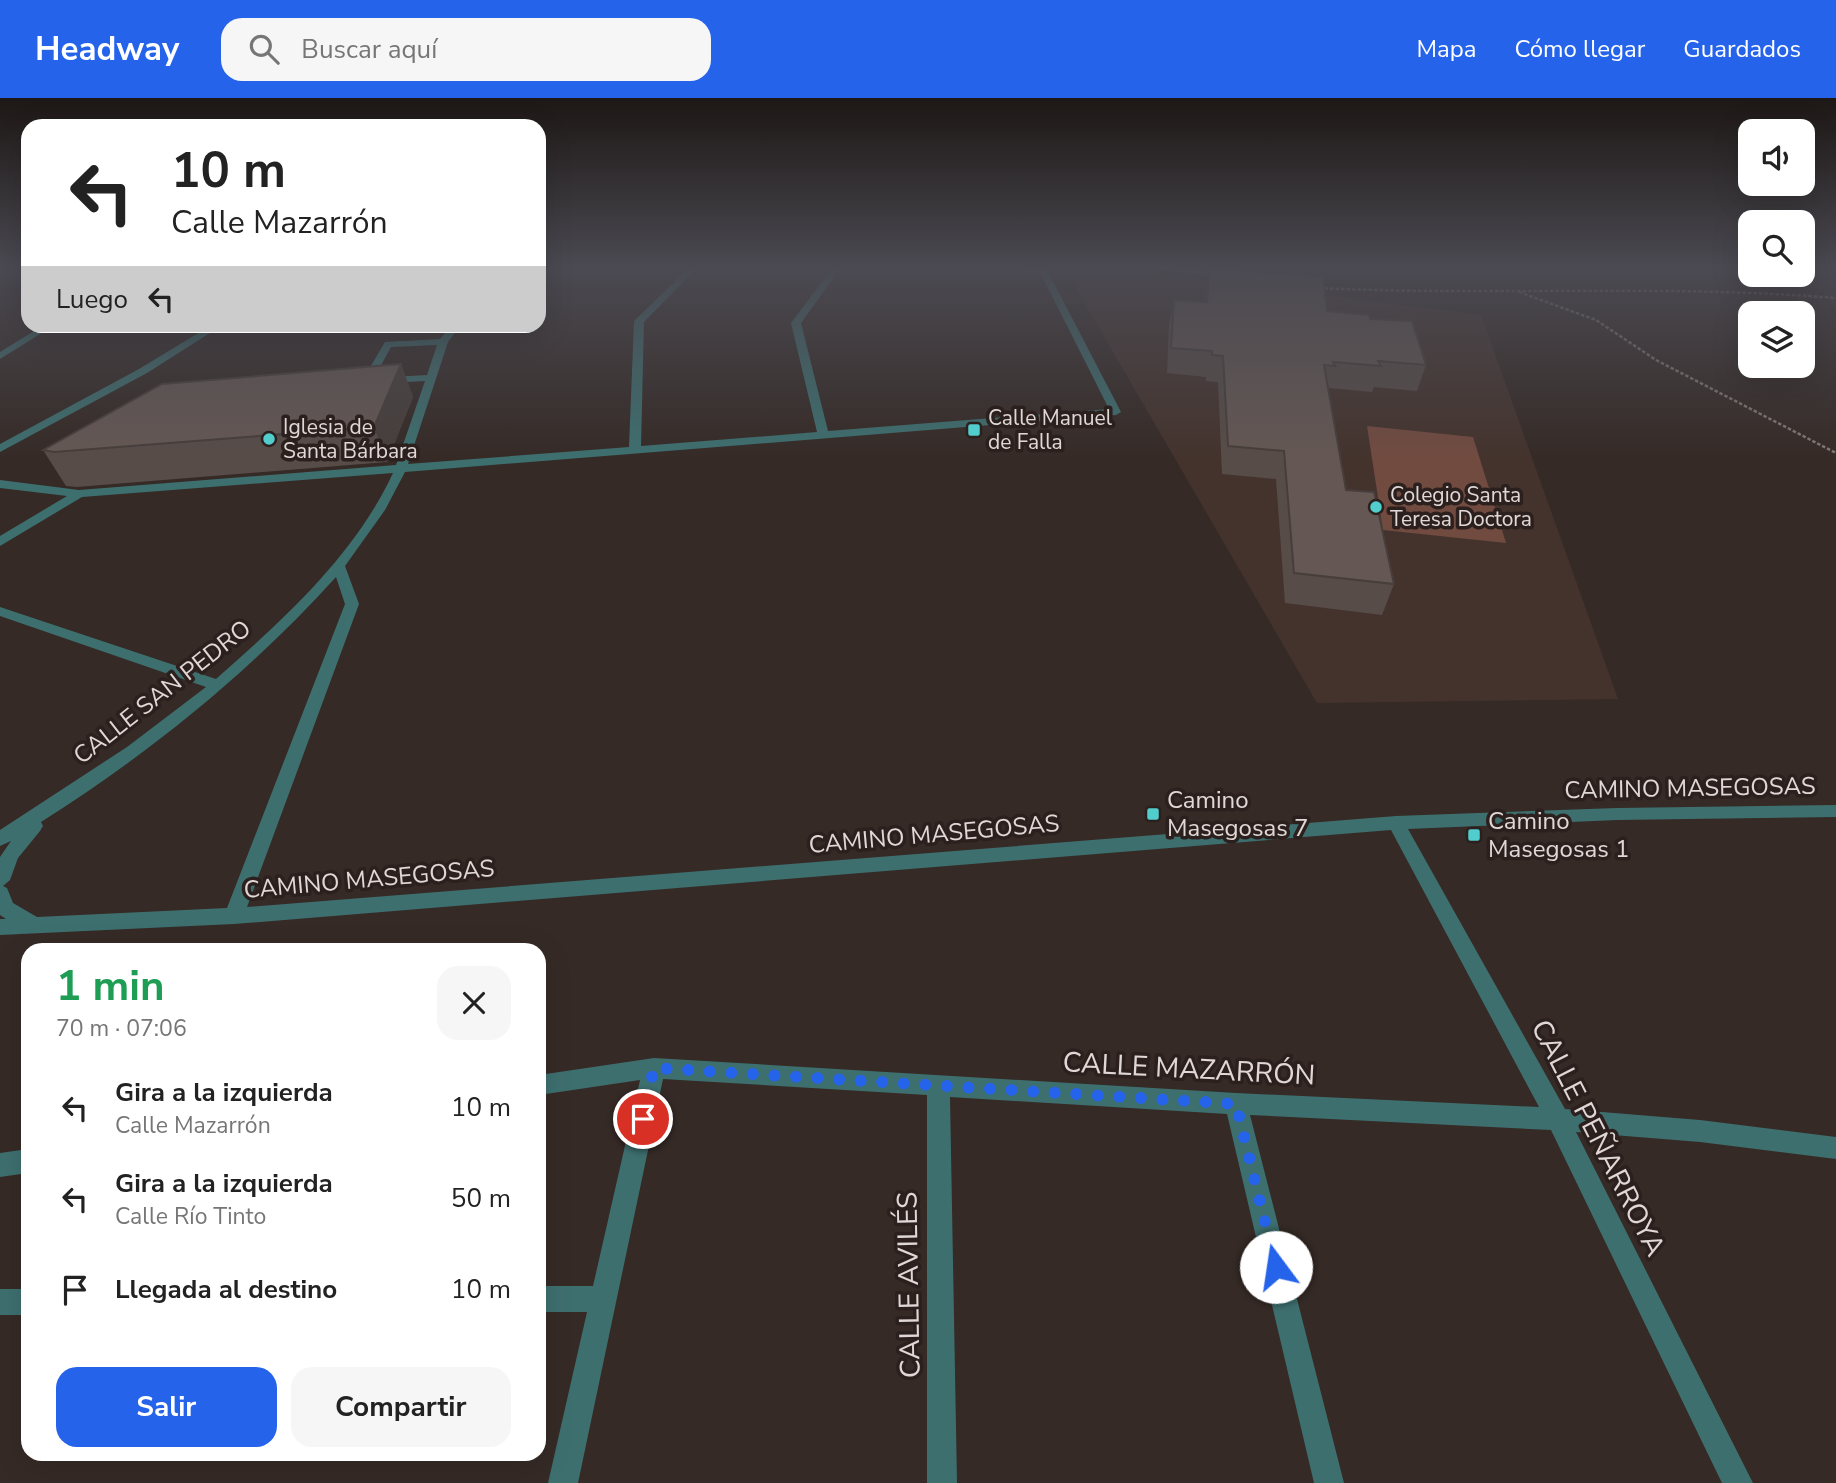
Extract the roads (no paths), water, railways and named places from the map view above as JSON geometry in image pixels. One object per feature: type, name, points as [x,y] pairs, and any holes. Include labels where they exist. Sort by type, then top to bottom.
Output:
[{"type":"street","points":[[635,450],[639,331]]},
{"type":"street","points":[[798,331],[823,435]]},
{"type":"street","points":[[0,484],[79,494],[1116,412],[1074,331]]},
{"type":"street","points":[[0,356],[37,333]]},
{"type":"street","points":[[0,449],[142,371],[204,333]]},
{"type":"street","name":"CALLE SAN PEDRO","points":[[0,839],[126,757],[217,685],[295,616],[362,536],[401,469],[443,342],[450,333]]},
{"type":"street","points":[[431,378],[367,381],[388,344],[443,342]]},
{"type":"street","points":[[0,542],[79,494]]},
{"type":"street","points":[[234,916],[352,604],[338,565]]},
{"type":"street","points":[[0,611],[217,685]]},
{"type":"street","points":[[0,880],[3,866],[19,842],[62,800]]},
{"type":"street","name":"CAMINO MASEGOSAS","points":[[0,927],[234,916],[1396,823],[1617,814],[1836,811]]},
{"type":"street","name":"CALLE PEÑARROYA","points":[[1396,823],[1558,1119],[1738,1483]]},
{"type":"street","points":[[0,892],[4,908],[37,926]]},
{"type":"street","points":[[563,1483],[654,1068]]},
{"type":"street","name":"CALLE MAZARRÓN","points":[[546,1084],[654,1068],[1236,1104],[1558,1119],[1712,1132],[1836,1148]]},
{"type":"street","name":"CALLE AVILÉS","points":[[938,1086],[942,1483]]},
{"type":"street","points":[[1236,1104],[1329,1483]]},
{"type":"street","points":[[0,1165],[21,1162]]},
{"type":"street","points":[[546,1299],[604,1299]]},
{"type":"street","points":[[0,1302],[21,1302]]},
{"type":"place","name":"Calle Manuel de Falla","points":[[974,430]]},
{"type":"place","name":"Iglesia de Santa Bárbara","points":[[269,439]]},
{"type":"place","name":"Colegio Santa Teresa Doctora","points":[[1376,507]]},
{"type":"place","name":"Camino Masegosas 7","points":[[1153,814]]},
{"type":"place","name":"Camino Masegosas 1","points":[[1474,835]]}]
